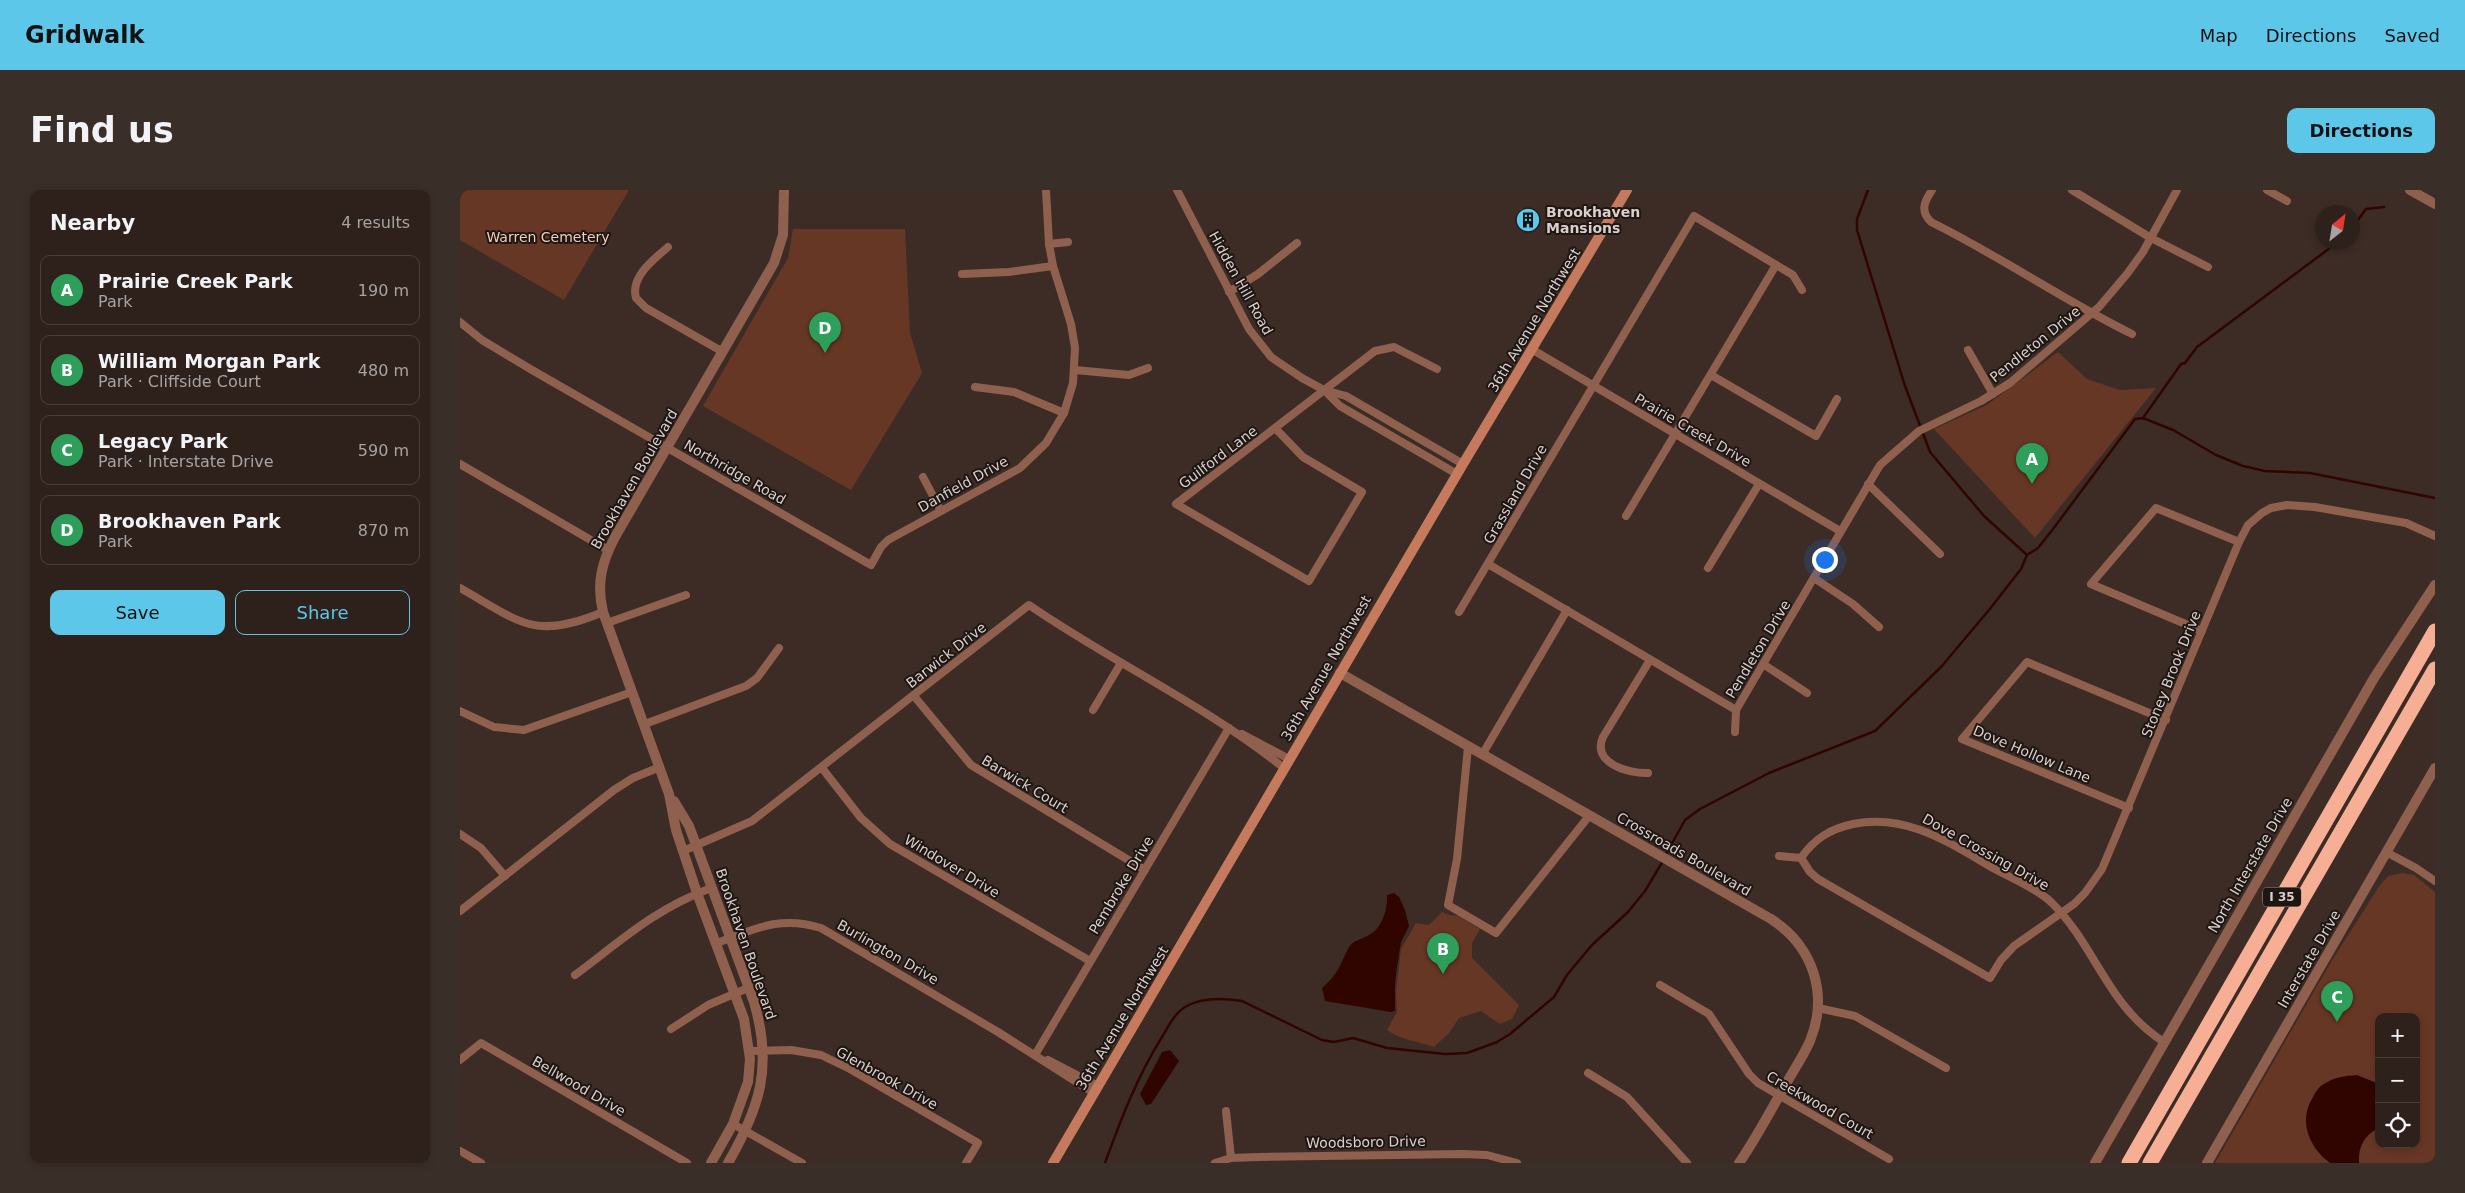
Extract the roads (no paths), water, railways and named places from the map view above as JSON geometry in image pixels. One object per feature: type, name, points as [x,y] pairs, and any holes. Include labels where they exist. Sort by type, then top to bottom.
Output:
[{"type":"highway","name":"I 35","points":[[2129,1163],[2435,631]]},
{"type":"highway","name":"I 35","points":[[2150,1163],[2435,668]]},
{"type":"main road","name":"36th Avenue Northwest","points":[[1053,1163],[1457,474],[1533,350],[1627,190]]},
{"type":"street","name":"Brookhaven Boulevard","points":[[711,1163],[733,1124],[748,1082],[749,1051],[744,1019],[676,830],[669,794],[660,767],[603,612],[600,599],[600,578],[608,550],[779,252],[783,235],[784,190]]},
{"type":"street","name":"Danfield Drive","points":[[871,565],[881,547],[888,540],[1020,468],[1046,443],[1064,413],[1075,370],[1074,336],[1053,266],[1049,244],[1046,190]]},
{"type":"street","name":"Hidden Hill Road","points":[[1178,190],[1248,329],[1263,349],[1284,367],[1324,390],[1346,396],[1463,464]]},
{"type":"street","points":[[1932,190],[1923,208],[1931,222],[2039,282],[2091,314],[2132,334]]},
{"type":"street","points":[[2072,190],[2151,238],[2208,267]]},
{"type":"street","name":"Pendleton Drive","points":[[1736,710],[1880,465],[1922,429],[1993,394],[2028,368],[2091,314],[2127,274],[2151,238],[2177,190]]},
{"type":"street","points":[[2267,190],[2287,201]]},
{"type":"street","points":[[2414,192],[2435,204]]},
{"type":"street","name":"Grassland Drive","points":[[1736,710],[1488,564],[1694,216],[1776,265]]},
{"type":"street","points":[[1049,244],[1068,242]]},
{"type":"street","points":[[1229,292],[1258,274],[1297,243]]},
{"type":"street","points":[[668,247],[650,262],[640,277],[635,289],[636,298],[646,308],[722,352]]},
{"type":"street","points":[[1626,516],[1776,265],[1793,275],[1802,290]]},
{"type":"street","points":[[962,274],[1009,272],[1053,266]]},
{"type":"street","name":"Northridge Road","points":[[460,322],[494,348],[871,565]]},
{"type":"street","name":"Guilford Lane","points":[[1275,428],[1303,457],[1362,492],[1309,581],[1176,504],[1375,351],[1394,347],[1402,349],[1437,369]]},
{"type":"street","name":"Prairie Creek Drive","points":[[1533,350],[1840,531]]},
{"type":"street","points":[[1968,350],[1993,394]]},
{"type":"street","points":[[1075,370],[1129,375],[1148,368]]},
{"type":"street","points":[[1711,375],[1816,436],[1836,399]]},
{"type":"street","points":[[975,386],[1014,392],[1064,413]]},
{"type":"street","name":"Hidden Hill Road","points":[[1324,390],[1340,406],[1457,474]]},
{"type":"street","points":[[460,464],[608,550]]},
{"type":"street","points":[[923,477],[941,511]]},
{"type":"street","points":[[1708,568],[1759,484]]},
{"type":"street","points":[[1868,484],[1940,554]]},
{"type":"street","name":"Stoney Brook Drive","points":[[1801,858],[1810,872],[1818,879],[1990,978],[2001,960],[2014,946],[2061,914],[2085,893],[2102,869],[2239,542],[2248,525],[2271,508],[2287,504],[2406,523],[2435,536]]},
{"type":"street","points":[[2202,631],[2091,584],[2156,508],[2239,542]]},
{"type":"street","points":[[1459,612],[1488,564]]},
{"type":"street","points":[[1814,578],[1853,604],[1879,627]]},
{"type":"street","name":"North Interstate Drive","points":[[2095,1163],[2374,678],[2435,585]]},
{"type":"street","points":[[460,588],[513,618],[534,626],[565,625],[603,612]]},
{"type":"street","points":[[607,623],[686,594]]},
{"type":"street","name":"Barwick Drive","points":[[683,851],[752,821],[1029,605],[1071,634],[1286,764]]},
{"type":"street","points":[[1482,755],[1567,610]]},
{"type":"street","points":[[645,724],[746,686],[757,678],[771,662],[779,648]]},
{"type":"street","points":[[1648,773],[1628,772],[1610,762],[1602,754],[1600,745],[1650,660]]},
{"type":"street","name":"Dove Hollow Lane","points":[[2129,808],[1962,739],[2027,662],[2166,720]]},
{"type":"street","points":[[1093,710],[1120,663]]},
{"type":"street","points":[[1763,664],[1807,693]]},
{"type":"street","name":"Crossroads Boulevard","points":[[1340,673],[1770,919],[1793,936],[1811,962],[1817,988],[1818,1008],[1808,1045],[1739,1163]]},
{"type":"street","points":[[460,711],[494,727],[524,730],[632,692]]},
{"type":"street","name":"Barwick Court","points":[[914,696],[971,766],[1144,870]]},
{"type":"street","points":[[1735,732],[1736,710]]},
{"type":"street","name":"Pembroke Drive","points":[[1035,1055],[1229,728]]},
{"type":"street","points":[[1468,747],[1457,859],[1448,905],[1466,916],[1496,933],[1589,816]]},
{"type":"street","points":[[460,911],[622,784],[660,767]]},
{"type":"street","name":"Windover Drive","points":[[822,768],[861,818],[890,844],[1090,962]]},
{"type":"street","name":"Interstate Drive","points":[[2207,1163],[2435,768]]},
{"type":"street","name":"Brookhaven Boulevard","points":[[669,794],[689,826],[758,1017],[764,1051],[761,1089],[746,1131],[728,1163]]},
{"type":"street","name":"Dove Crossing Drive","points":[[1801,858],[1814,840],[1835,828],[1872,821],[1907,824],[1938,836],[2050,901],[2061,914],[2125,1008],[2145,1029],[2164,1042]]},
{"type":"street","points":[[460,834],[482,848],[505,876]]},
{"type":"street","points":[[2386,852],[2416,868],[2435,882]]},
{"type":"street","points":[[1779,856],[1801,858]]},
{"type":"street","points":[[574,975],[642,922],[672,904],[711,888]]},
{"type":"street","name":"Burlington Drive","points":[[717,943],[774,923],[803,923],[821,928],[1096,1089]]},
{"type":"street","name":"Creekwood Court","points":[[1660,985],[1708,1014],[1749,1074],[1763,1087],[1889,1159]]},
{"type":"street","points":[[671,1029],[708,1005],[748,988]]},
{"type":"street","points":[[1818,1008],[1855,1016],[1946,1068]]},
{"type":"street","name":"Bellwood Drive","points":[[460,1060],[481,1043],[687,1163]]},
{"type":"street","name":"Glenbrook Drive","points":[[749,1051],[801,1051],[830,1060],[978,1143],[966,1163]]},
{"type":"street","points":[[1588,1073],[1627,1097],[1687,1163]]},
{"type":"street","points":[[1226,1111],[1231,1158]]},
{"type":"street","points":[[733,1124],[802,1163]]},
{"type":"street","points":[[460,1151],[481,1163]]},
{"type":"street","name":"Woodsboro Drive","points":[[1215,1163],[1231,1158],[1463,1154],[1487,1155],[1517,1163]]},
{"type":"waterway","points":[[1868,190],[1857,219],[1857,230],[1905,386],[1930,452],[1984,516],[2027,555]]},
{"type":"waterway","points":[[2360,217],[2366,209],[2384,207]]},
{"type":"waterway","points":[[2143,418],[2181,364],[2185,363],[2197,347],[2327,250]]},
{"type":"waterway","points":[[1665,856],[1685,820],[1700,809],[1769,773],[1875,731],[1941,667],[1989,610],[2021,569],[2027,555],[2038,548],[2135,419],[2143,418],[2173,430],[2216,455],[2243,466],[2265,471],[2310,473],[2435,498]]},
{"type":"waterway","points":[[1105,1163],[1123,1114],[1145,1067],[1172,1021],[1185,1007],[1198,1001],[1213,999],[1242,1001],[1322,1040],[1334,1042],[1353,1038],[1387,1048],[1445,1054],[1467,1053],[1497,1042],[1510,1034],[1554,997],[1567,975],[1592,945],[1628,912],[1645,891],[1663,861]]},
{"type":"place","name":"Brookhaven Mansions","points":[[1528,220]]},
{"type":"place","name":"Brookhaven Park","points":[[825,353]]},
{"type":"place","name":"Prairie Creek Park","points":[[2032,484]]},
{"type":"place","name":"William Morgan Park","points":[[1443,974]]},
{"type":"place","name":"Legacy Park","points":[[2337,1022]]},
{"type":"park label","name":"Warren Cemetery","points":[[548,237]]}]
